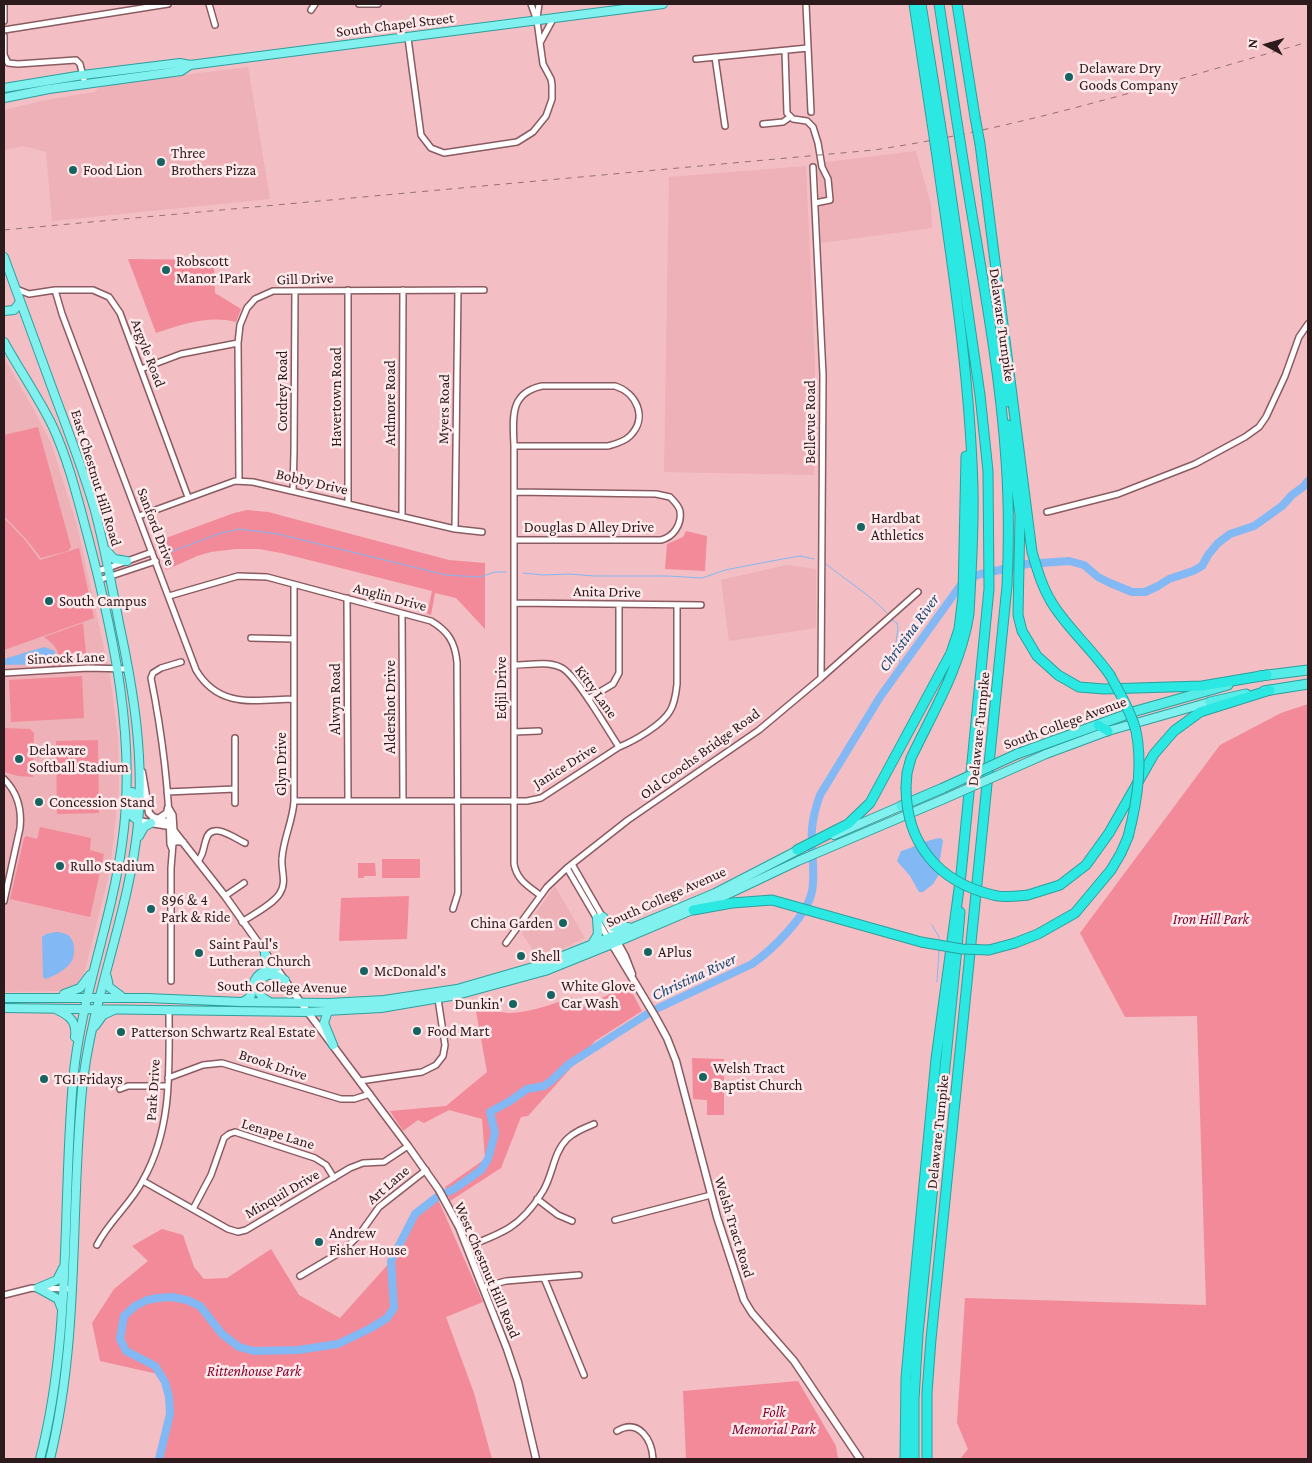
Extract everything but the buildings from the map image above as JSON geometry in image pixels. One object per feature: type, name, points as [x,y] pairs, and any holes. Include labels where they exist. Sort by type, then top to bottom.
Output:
[{"type":"highway","points":[[914,4],[936,123]]},
{"type":"highway","name":"Delaware Turnpike","points":[[905,1459],[906,1378],[936,1060],[961,874],[989,589],[988,471],[980,395],[936,123],[921,4]]},
{"type":"highway","name":"Delaware Turnpike","points":[[927,1459],[931,1339],[1007,586],[1008,552],[1006,461],[995,364],[939,4]]},
{"type":"highway","points":[[693,910],[732,903],[772,900],[921,942],[962,949],[989,950],[1038,934],[1075,913],[1110,870],[1121,854],[1128,837],[1138,782],[1139,752],[1136,729],[1110,675],[1095,654],[1071,630],[1051,602],[1039,577],[1032,552],[980,144],[958,4]]},
{"type":"highway","points":[[797,850],[848,824],[870,803],[966,635],[969,614],[967,397],[940,149]]},
{"type":"highway","points":[[995,364],[1003,380],[1020,515],[1018,615],[1022,631],[1037,656],[1058,675],[1078,687],[1122,690],[1202,686],[1267,675]]},
{"type":"highway","points":[[955,656],[911,758],[907,773],[906,799],[911,826],[918,840],[938,868],[965,886],[995,896],[1028,895],[1060,885],[1086,865],[1109,833],[1154,754],[1174,732],[1200,712],[1270,690]]},
{"type":"highway","name":"South College Avenue","points":[[901,806],[1050,740],[1136,711],[1267,675],[1308,670]]},
{"type":"highway","name":"South College Avenue","points":[[1210,702],[1308,684]]},
{"type":"highway","points":[[1098,725],[1108,731]]},
{"type":"highway","name":"Delaware Turnpike","points":[[914,1459],[914,1399],[918,1334],[958,948],[961,874]]},
{"type":"main road","name":"South Chapel Street","points":[[4,98],[84,80],[180,63],[190,65],[663,4]]},
{"type":"main road","name":"South Chapel Street","points":[[4,88],[84,80]]},
{"type":"main road","name":"East Chestnut Hill Road","points":[[4,257],[80,462],[94,505],[128,669],[138,729],[140,763],[138,821],[128,886],[97,1008],[85,1066],[81,1107],[73,1288],[64,1387],[50,1459]]},
{"type":"main road","points":[[4,311],[14,310],[20,302]]},
{"type":"main road","name":"East Chestnut Hill Road","points":[[4,342],[46,414],[60,446],[80,508],[99,580],[117,669],[126,733],[127,787],[124,829],[117,876],[87,997],[75,1064]]},
{"type":"main road","points":[[104,548],[114,559],[128,562]]},
{"type":"main road","name":"South College Avenue","points":[[4,1008],[123,1008],[307,1012],[381,1008],[438,999],[545,971],[613,940],[693,910],[798,861],[944,800],[1046,754],[1108,731],[1210,702]]},
{"type":"main road","points":[[126,733],[132,775],[132,813],[138,821]]},
{"type":"main road","name":"South College Avenue","points":[[821,838],[901,806]]},
{"type":"main road","points":[[135,845],[144,827],[151,823]]},
{"type":"main road","name":"South College Avenue","points":[[4,998],[122,997],[186,998],[272,1003],[329,1003],[384,1000],[457,989],[540,964],[591,944],[613,940],[633,927],[716,893],[797,850]]},
{"type":"main road","points":[[600,917],[613,927],[633,927]]},
{"type":"main road","points":[[591,944],[598,934],[600,917]]},
{"type":"main road","points":[[264,972],[267,966],[265,954]]},
{"type":"main road","points":[[52,997],[74,992],[80,988],[88,980],[97,959]]},
{"type":"main road","points":[[241,1002],[249,999],[251,996],[254,981],[258,975],[276,968]]},
{"type":"main road","points":[[106,973],[109,987],[115,994],[122,997]]},
{"type":"main road","points":[[272,1003],[261,995],[258,988],[260,981],[269,975],[275,975],[284,980]]},
{"type":"main road","points":[[40,1459],[53,1400],[62,1322],[76,1030],[75,1025],[66,1014],[50,1008]]},
{"type":"main road","points":[[91,1035],[102,1015],[123,1008]]},
{"type":"main road","points":[[328,1011],[324,1023],[332,1045]]},
{"type":"main road","points":[[38,1288],[57,1280],[63,1269],[66,1256]]},
{"type":"main road","points":[[38,1288],[58,1298],[61,1304],[62,1322]]},
{"type":"street","points":[[4,4],[4,21]]},
{"type":"street","points":[[4,30],[168,4]]},
{"type":"street","points":[[209,4],[215,26]]},
{"type":"street","points":[[311,10],[315,4]]},
{"type":"street","points":[[359,4],[378,4]]},
{"type":"street","points":[[531,4],[537,21]]},
{"type":"street","points":[[408,38],[421,135],[427,145],[444,153],[512,144],[527,137],[537,128],[548,112],[552,94],[551,79],[543,64],[537,21],[538,4]]},
{"type":"street","points":[[806,4],[811,112]]},
{"type":"street","points":[[540,44],[552,19]]},
{"type":"street","points":[[4,36],[4,55],[8,63],[73,60],[80,64],[84,80]]},
{"type":"street","points":[[696,59],[808,48]]},
{"type":"street","points":[[785,51],[786,108],[790,117]]},
{"type":"street","points":[[715,57],[725,126]]},
{"type":"street","points":[[763,124],[783,122],[790,117],[810,122],[818,143],[822,167],[828,179],[830,200],[815,202]]},
{"type":"street","name":"Bellevue Road","points":[[813,167],[823,376],[821,678]]},
{"type":"street","name":"Argyle Road","points":[[15,289],[29,294],[55,290],[93,290],[110,297],[120,313],[188,497]]},
{"type":"street","name":"Sanford Drive","points":[[55,290],[62,314],[201,679],[213,691],[228,698],[239,700],[293,700]]},
{"type":"street","name":"Havertown Road","points":[[348,290],[348,503]]},
{"type":"street","name":"Ardmore Road","points":[[402,516],[403,290]]},
{"type":"street","name":"Myers Road","points":[[455,529],[458,290]]},
{"type":"street","name":"Gill Drive","points":[[239,481],[238,343],[243,316],[255,299],[273,291],[484,290]]},
{"type":"street","name":"Cordrey Road","points":[[293,490],[295,291]]},
{"type":"street","points":[[20,302],[29,294]]},
{"type":"street","points":[[1047,512],[1118,494],[1195,464],[1246,437],[1259,427],[1266,418],[1300,337],[1308,324]]},
{"type":"street","points":[[141,369],[181,354],[238,343]]},
{"type":"street","name":"Edjil Drive","points":[[514,446],[608,446],[619,443],[629,438],[638,423],[637,404],[624,389],[615,386],[542,386],[532,388],[519,399],[514,409],[514,446],[514,801],[515,868],[521,881],[540,895]]},
{"type":"street","name":"Bobby Drive","points":[[139,516],[188,497],[239,481],[293,490],[455,529],[482,532]]},
{"type":"street","name":"Douglas D Alley Drive","points":[[514,492],[656,494],[670,497],[680,511],[679,522],[674,534],[668,539],[514,540]]},
{"type":"street","points":[[99,580],[109,572],[152,552]]},
{"type":"street","points":[[97,571],[109,572],[156,561]]},
{"type":"street","name":"Anglin Drive","points":[[169,596],[238,576],[267,577],[431,621],[448,633],[455,649],[458,801],[458,893],[453,908]]},
{"type":"street","name":"Glyn Drive","points":[[242,922],[277,898],[281,893],[284,880],[282,858],[292,819],[294,801],[294,585]]},
{"type":"street","name":"Old Coochs Bridge Road","points":[[506,943],[540,895],[567,868],[628,820],[749,737],[821,678],[918,592]]},
{"type":"street","name":"Alwyn Road","points":[[347,598],[348,800]]},
{"type":"street","name":"Anita Drive","points":[[514,603],[700,605]]},
{"type":"street","points":[[588,700],[612,684],[619,673],[618,604]]},
{"type":"street","name":"Janice Drive","points":[[294,801],[532,801],[541,798],[662,720],[673,705],[678,684],[677,606]]},
{"type":"street","name":"Aldershot Drive","points":[[402,614],[403,801]]},
{"type":"street","points":[[251,638],[293,639]]},
{"type":"street","points":[[171,981],[173,845],[170,844],[172,828],[168,808],[162,740],[152,678],[153,673],[161,668],[181,662]]},
{"type":"street","name":"Kitty Lane","points":[[514,665],[550,665],[561,667],[570,674],[619,747]]},
{"type":"street","name":"Sincock Lane","points":[[4,673],[88,668],[128,669]]},
{"type":"street","points":[[514,732],[539,731]]},
{"type":"street","points":[[235,738],[235,803]]},
{"type":"street","points":[[140,763],[148,810],[153,817],[158,819],[164,815],[168,808]]},
{"type":"street","points":[[4,778],[16,796],[21,818],[4,900]]},
{"type":"street","points":[[167,792],[235,789]]},
{"type":"street","name":"West Chestnut Hill Road","points":[[158,819],[167,822],[224,896],[307,1012],[426,1170],[438,1190],[467,1247],[514,1370],[536,1459]]},
{"type":"street","points":[[138,821],[172,828]]},
{"type":"street","points":[[198,862],[203,856],[206,838],[211,832],[216,830],[222,831],[245,843]]},
{"type":"street","points":[[173,845],[178,841],[183,842]]},
{"type":"street","name":"Welsh Tract Road","points":[[572,864],[626,968],[650,1006],[676,1061],[711,1195],[737,1282],[748,1306],[794,1361],[860,1459]]},
{"type":"street","name":"Welsh Tract Road","points":[[567,868],[600,917]]},
{"type":"street","points":[[224,896],[244,884]]},
{"type":"street","points":[[360,1081],[422,1072],[436,1065],[442,1056],[445,1045],[438,999]]},
{"type":"street","name":"Park Drive","points":[[97,1245],[143,1180],[154,1157],[162,1132],[166,1115],[168,1086],[169,1009]]},
{"type":"street","name":"Brook Drive","points":[[168,1078],[203,1065],[222,1063],[336,1098],[354,1099],[370,1094]]},
{"type":"street","points":[[120,1089],[128,1086],[168,1086]]},
{"type":"street","points":[[467,1247],[509,1228],[519,1220],[546,1185],[559,1150],[565,1141],[594,1124]]},
{"type":"street","name":"Lenape Lane","points":[[193,1208],[211,1175],[224,1138],[235,1132],[315,1158],[326,1165],[334,1178]]},
{"type":"street","name":"Minquil Drive","points":[[143,1180],[232,1230],[242,1231],[359,1164],[384,1162],[408,1146]]},
{"type":"street","name":"Art Lane","points":[[300,1276],[344,1250],[359,1235],[380,1207],[426,1170]]},
{"type":"street","points":[[616,1220],[711,1195]]},
{"type":"street","points":[[537,1199],[558,1214],[572,1221]]},
{"type":"street","points":[[483,1287],[506,1280],[579,1275]]},
{"type":"street","points":[[544,1278],[584,1375]]},
{"type":"street","points":[[4,1295],[38,1288],[73,1288]]},
{"type":"street","points":[[617,1431],[628,1427],[642,1432],[650,1444],[653,1459]]},
{"type":"shaded area","points":[[248,67],[270,199],[52,221],[46,152],[23,146],[4,150],[4,110],[46,100],[94,92],[103,85]]},
{"type":"shaded area","points":[[916,151],[931,205],[932,228],[821,243],[818,163]]},
{"type":"shaded area","points":[[806,166],[815,366],[814,475],[664,472],[669,177]]},
{"type":"shaded area","name":"South Campus","points":[[4,358],[51,443],[77,525],[110,676],[118,738],[119,788],[110,870],[84,974],[78,986],[66,991],[4,992]]},
{"type":"shaded area","points":[[786,565],[816,569],[816,628],[729,641],[721,580]]},
{"type":"shaded area","points":[[555,886],[585,938],[539,960],[522,933]]},
{"type":"green space","points":[[128,259],[214,260],[215,293],[241,309],[236,322],[206,320],[156,333]]},
{"type":"green space","points":[[38,427],[71,547],[68,551],[41,558],[4,516],[4,435]]},
{"type":"green space","points":[[247,510],[268,512],[449,560],[485,563],[485,629],[456,598],[435,593],[431,615],[427,614],[432,591],[281,553],[259,549],[211,552],[166,570],[155,542]]},
{"type":"green space","points":[[4,518],[25,540],[40,560],[79,548],[94,618],[4,650]]},
{"type":"green space","points":[[686,531],[707,536],[705,571],[665,569],[667,544],[683,537]]},
{"type":"green space","points":[[83,623],[86,653],[84,665],[49,668],[48,665],[58,658],[58,654],[50,641],[44,637]]},
{"type":"green space","points":[[82,676],[84,718],[11,722],[9,680]]},
{"type":"green space","name":"Iron Hill Park","points":[[1308,704],[1308,1459],[960,1459],[968,1449],[957,1423],[965,1298],[1206,1305],[1197,1016],[1125,1017],[1080,933],[1220,745],[1281,713]]},
{"type":"green space","name":"Delaware Softball Stadium","points":[[4,728],[30,729],[34,733],[33,777],[18,776],[4,772]]},
{"type":"green space","points":[[98,740],[99,813],[57,814],[56,741]]},
{"type":"green space","name":"Rullo Stadium","points":[[40,827],[91,838],[90,850],[104,854],[90,917],[10,899],[24,838],[26,836],[37,839]]},
{"type":"green space","points":[[382,859],[420,859],[420,878],[382,878]]},
{"type":"green space","points":[[358,863],[375,863],[376,876],[358,878]]},
{"type":"green space","points":[[409,896],[407,939],[339,941],[341,898]]},
{"type":"green space","points":[[628,985],[642,1011],[595,1041],[528,1116],[521,1117],[501,1168],[450,1201],[445,1187],[485,1159],[482,1119],[449,1110],[424,1123],[418,1120],[403,1131],[390,1111],[446,1106],[487,1072],[476,1011],[485,1010],[511,1013],[527,1011],[572,997],[579,1009]]},
{"type":"green space","points":[[692,1058],[724,1059],[724,1115],[707,1115],[707,1100],[693,1099]]},
{"type":"green space","name":"Rittenhouse Park","points":[[437,1197],[483,1302],[446,1317],[474,1393],[492,1459],[159,1459],[167,1427],[169,1407],[166,1386],[162,1375],[100,1361],[92,1323],[114,1289],[148,1261],[132,1246],[162,1229],[183,1235],[194,1267],[204,1279],[227,1278],[271,1249],[299,1295],[340,1318],[391,1261],[415,1214]]},
{"type":"green space","name":"Folk Memorial Park","points":[[798,1381],[836,1446],[838,1459],[686,1459],[683,1391]]},
{"type":"water","points":[[44,647],[55,651],[54,658],[36,664],[4,665],[4,659]]},
{"type":"water","points":[[941,838],[943,841],[939,865],[940,873],[933,884],[923,892],[919,892],[910,876],[897,861],[901,851]]},
{"type":"water","points":[[56,932],[68,935],[71,938],[74,945],[74,954],[69,965],[55,975],[45,979],[43,977],[42,937]]},
{"type":"waterway","name":"Christina River","points":[[159,1459],[170,1414],[169,1397],[165,1382],[155,1366],[126,1351],[120,1339],[124,1316],[135,1306],[147,1300],[172,1297],[187,1300],[200,1306],[222,1334],[239,1347],[254,1351],[298,1350],[338,1344],[387,1318],[394,1308],[391,1261],[415,1214],[437,1197],[454,1189],[481,1170],[488,1159],[495,1133],[490,1112],[527,1089],[544,1086],[569,1064],[652,1011],[752,964],[779,941],[797,921],[804,911],[812,891],[812,829],[820,795],[880,697],[960,586],[972,577],[981,574],[1027,564],[1069,561],[1084,565],[1098,577],[1132,592],[1145,592],[1169,579],[1202,566],[1218,543],[1230,534],[1254,526],[1282,506],[1308,481]]},
{"type":"waterway","points":[[160,556],[218,534],[239,529],[278,534],[446,575],[480,577],[495,572],[506,572]]},
{"type":"waterway","points":[[523,573],[702,578],[725,570],[800,556],[814,559]]},
{"type":"waterway","points":[[826,564],[887,613]]},
{"type":"waterway","points":[[892,620],[897,623],[898,628],[896,641],[901,669]]},
{"type":"waterway","points":[[932,925],[940,941]]},
{"type":"waterway","points":[[937,982],[939,950]]},
{"type":"railway","points":[[4,230],[874,150],[984,130],[1038,117],[1308,42]]},
{"type":"place","name":"Delaware Dry Goods Company","points":[[1069,77]]},
{"type":"place","name":"Three Brothers Pizza","points":[[161,162]]},
{"type":"place","name":"Food Lion","points":[[73,170]]},
{"type":"place","name":"Robscott Manor 1Park","points":[[166,270]]},
{"type":"place","name":"Hardbat Athletics","points":[[861,527]]},
{"type":"place","name":"South Campus","points":[[49,601]]},
{"type":"place","name":"Delaware Softball Stadium","points":[[19,759]]},
{"type":"place","name":"Concession Stand","points":[[39,802]]},
{"type":"place","name":"Rullo Stadium","points":[[60,866]]},
{"type":"place","name":"896 & 4 Park & Ride","points":[[151,909]]},
{"type":"place","name":"China Garden","points":[[563,923]]},
{"type":"place","name":"APlus","points":[[648,952]]},
{"type":"place","name":"Saint Paul's Lutheran Church","points":[[199,953]]},
{"type":"place","name":"Shell","points":[[521,956]]},
{"type":"place","name":"McDonald's","points":[[364,971]]},
{"type":"place","name":"White Glove Car Wash","points":[[551,995]]},
{"type":"place","name":"Dunkin'","points":[[513,1004]]},
{"type":"place","name":"Food Mart","points":[[417,1031]]},
{"type":"place","name":"Patterson Schwartz Real Estate","points":[[121,1032]]},
{"type":"place","name":"Welsh Tract Baptist Church","points":[[703,1077]]},
{"type":"place","name":"TGI Fridays","points":[[44,1079]]},
{"type":"place","name":"Andrew Fisher House","points":[[319,1242]]}]
